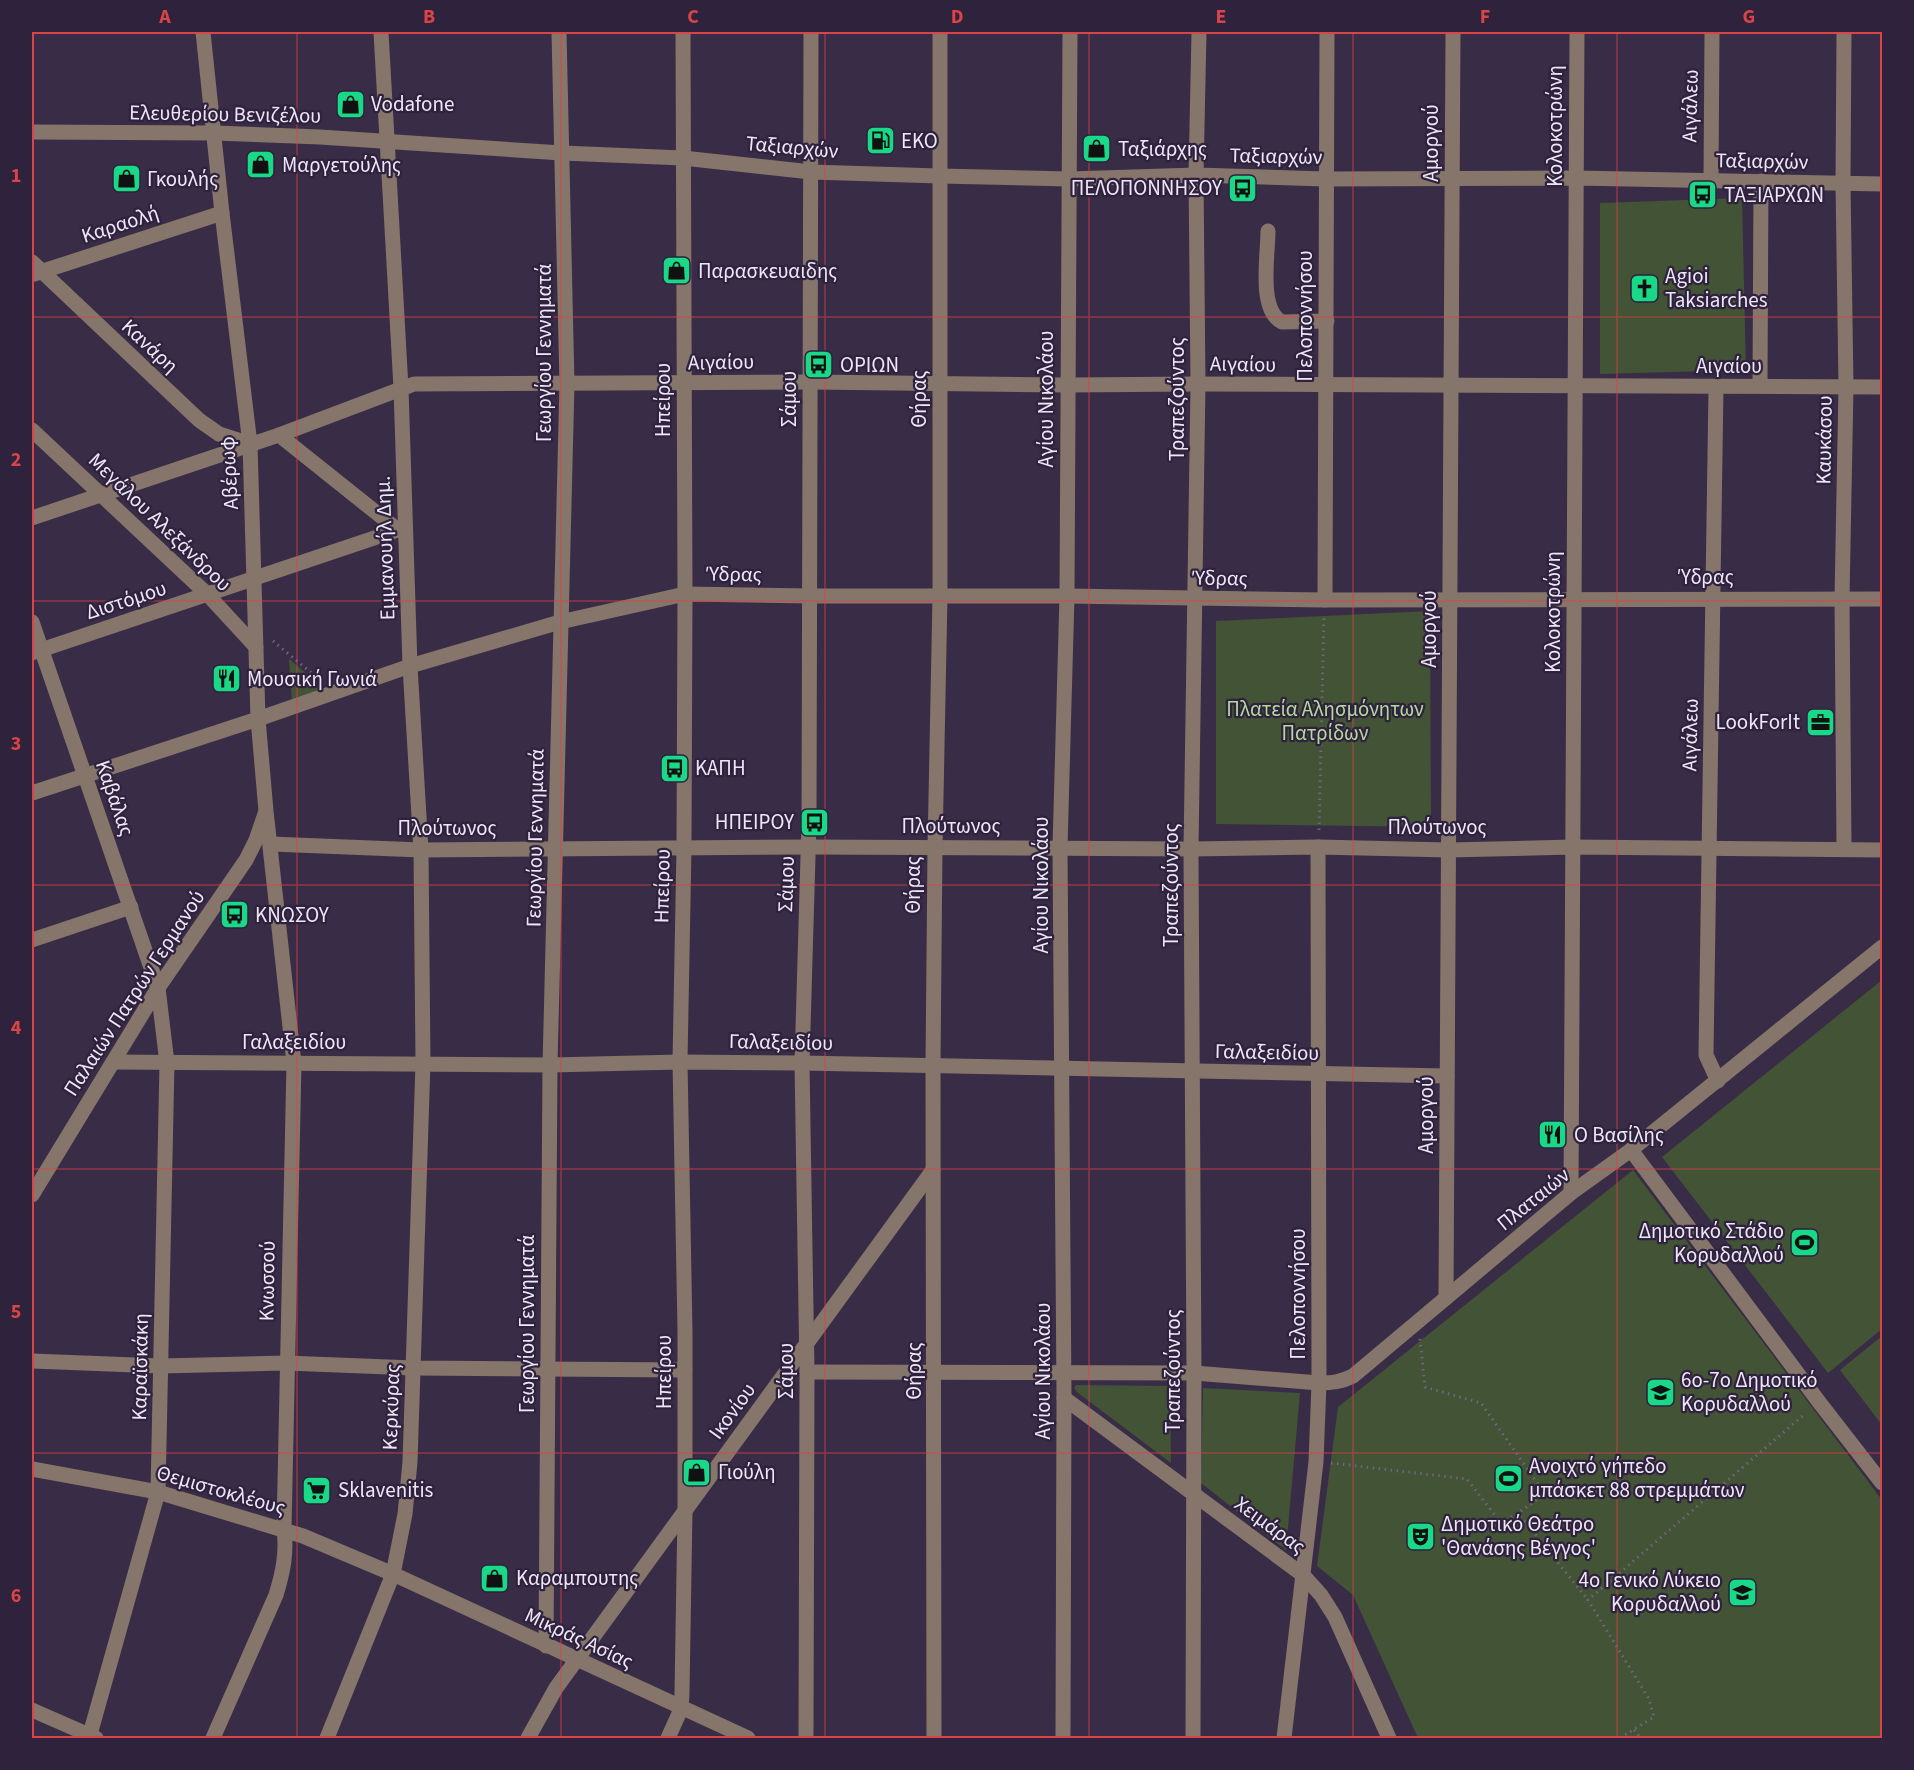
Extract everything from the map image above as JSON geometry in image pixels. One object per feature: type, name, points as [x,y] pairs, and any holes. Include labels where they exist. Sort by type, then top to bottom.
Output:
[{"type":"street","name":"Αβέρωφ","points":[[203,32],[250,444],[258,719],[266,811]]},
{"type":"street","name":"Εμμανουήλ Δημ.","points":[[381,32],[400,388],[401,529],[421,850],[423,1063]]},
{"type":"street","name":"Γεωργίου Γεννηματά","points":[[546,1646],[550,1065],[567,384],[559,32]]},
{"type":"street","name":"Ηπείρου","points":[[668,1738],[681,1709],[685,1511],[680,1062],[685,594],[683,32]]},
{"type":"street","name":"Σάμου","points":[[806,1738],[807,1344],[802,1063],[808,847],[811,32]]},
{"type":"street","name":"Θήρας","points":[[934,1738],[933,1065],[940,596],[940,32]]},
{"type":"street","name":"Αγίου Νικολάου","points":[[1063,1738],[1063,1067],[1060,847],[1067,596],[1070,32]]},
{"type":"street","name":"Τραπεζούντος","points":[[1193,1738],[1194,1373],[1191,849],[1196,599],[1198,384],[1196,175],[1199,32]]},
{"type":"street","name":"Πελοποννήσου","points":[[1325,600],[1327,32]]},
{"type":"street","name":"Αμοργού","points":[[1446,1298],[1453,32]]},
{"type":"street","name":"Κολοκοτρώνη","points":[[1571,1193],[1577,32]]},
{"type":"street","name":"Αιγάλεω","points":[[1710,180],[1712,32]]},
{"type":"street","name":"Καυκάσου","points":[[1844,32],[1843,183],[1846,387],[1842,598],[1844,849]]},
{"type":"street","name":"Ελευθερίου Βενιζέλου","points":[[32,132],[214,133],[320,137],[562,153]]},
{"type":"street","name":"Ταξιαρχών","points":[[562,153],[683,158],[811,171],[939,176],[1069,179],[1196,175],[1325,179],[1576,178],[1882,184]]},
{"type":"street","points":[[1760,386],[1761,182]]},
{"type":"street","name":"Καραολή","points":[[35,270],[222,213]]},
{"type":"street","points":[[1268,231],[1266,298],[1270,310],[1276,319],[1282,322],[1327,321]]},
{"type":"street","name":"Κανάρη","points":[[35,270],[199,420],[219,434],[250,444]]},
{"type":"street","name":"Αιγαίου","points":[[32,519],[279,435],[400,388],[436,382],[1882,387]]},
{"type":"street","name":"Αιγάλεω","points":[[1716,387],[1706,1055],[1718,1081]]},
{"type":"street","name":"Μεγάλου Αλεξάνδρου","points":[[32,430],[208,595],[256,647]]},
{"type":"street","points":[[279,435],[401,529]]},
{"type":"street","name":"Διστόμου","points":[[36,651],[401,529]]},
{"type":"street","name":"Ύδρας","points":[[32,793],[258,719],[410,666],[560,621],[685,594],[1325,600],[1882,599]]},
{"type":"street","name":"Καβάλας","points":[[32,622],[36,651],[85,776],[158,988]]},
{"type":"street","name":"Κνωσσού","points":[[213,1738],[276,1595],[284,1570],[286,1547],[284,1529],[286,1364],[294,1063],[266,811]]},
{"type":"street","name":"Παλαιών Πατρών Γερμανού","points":[[32,1195],[36,1177],[113,1062],[158,988],[246,860],[266,811]]},
{"type":"street","name":"Πλούτωνος","points":[[271,844],[421,850],[808,847],[1449,849],[1709,847],[1882,850]]},
{"type":"street","name":"Πελοποννήσου","points":[[1284,1738],[1316,1462],[1319,1383],[1318,847]]},
{"type":"street","points":[[32,940],[131,908]]},
{"type":"street","name":"Πλαταιών","points":[[807,1372],[1194,1373],[1334,1384],[1353,1376],[1571,1193],[1631,1150],[1882,947]]},
{"type":"street","name":"Καραϊσκάκη","points":[[91,1738],[158,1492],[167,1063],[158,988]]},
{"type":"street","name":"Γαλαξειδίου","points":[[113,1062],[550,1065],[680,1062],[802,1063],[1447,1076]]},
{"type":"street","name":"Κερκύρας","points":[[327,1738],[393,1574],[405,1514],[414,1368],[423,1063]]},
{"type":"street","points":[[1631,1150],[1882,1483]]},
{"type":"street","name":"Ικονίου","points":[[528,1738],[556,1688],[933,1170]]},
{"type":"street","points":[[32,1361],[161,1366],[286,1364],[414,1368],[685,1370]]},
{"type":"street","name":"Χειμάρας","points":[[1064,1398],[1303,1575],[1321,1595],[1335,1617],[1389,1738]]},
{"type":"street","name":"Θεμιστοκλέους","points":[[33,1472],[158,1492],[284,1529],[393,1574]]},
{"type":"street","name":"Μικράς Ασίας","points":[[393,1574],[748,1738]]},
{"type":"street","points":[[32,1710],[91,1738]]},
{"type":"path","points":[[1318,847],[1325,600]]},
{"type":"path","points":[[255,626],[335,692]]},
{"type":"path","points":[[1316,1462],[1467,1479],[1501,1523],[1545,1494],[1480,1403],[1425,1387],[1419,1321]]},
{"type":"path","points":[[1588,1600],[1819,1402]]},
{"type":"path","points":[[1518,1513],[1588,1600],[1649,1699],[1654,1717],[1620,1738]]},
{"type":"path","points":[[1634,1730],[1641,1738]]},
{"type":"green space","points":[[1742,198],[1746,370],[1600,374],[1600,203]]},
{"type":"green space","name":"Πλατεία Αλησμόνητων Πατρίδων","points":[[1430,611],[1431,827],[1216,824],[1216,621]]},
{"type":"green space","points":[[289,659],[326,690],[292,702]]},
{"type":"green space","name":"Δημοτικό Στάδιο Κορυδαλλού","points":[[1882,980],[1882,1329],[1828,1373],[1662,1157]]},
{"type":"green space","points":[[1633,1170],[1882,1500],[1882,1738],[1418,1738],[1353,1595],[1317,1566],[1338,1407]]},
{"type":"green space","points":[[1882,1336],[1882,1425],[1840,1370]]},
{"type":"green space","points":[[1076,1385],[1170,1386],[1171,1463],[1078,1393],[1074,1388]]},
{"type":"green space","points":[[1203,1388],[1300,1393],[1286,1550],[1201,1483]]},
{"type":"place","name":"Vodafone","points":[[350,104]]},
{"type":"place","name":"EKO","points":[[880,141]]},
{"type":"place","name":"Ταξιάρχης","points":[[1097,149]]},
{"type":"place","name":"Μαργετούλης","points":[[261,165]]},
{"type":"place","name":"Γκουλής","points":[[126,179]]},
{"type":"place","name":"ΠΕΛΟΠΟΝΝΗΣΟΥ","points":[[1243,188]]},
{"type":"place","name":"ΤΑΞΙΑΡΧΩΝ","points":[[1703,195]]},
{"type":"place","name":"Παρασκευαιδης","points":[[677,271]]},
{"type":"place","name":"Agioi Taksiarches","points":[[1644,288]]},
{"type":"place","name":"ΟΡΙΩΝ","points":[[819,365]]},
{"type":"place","name":"Μουσική Γωνιά","points":[[226,679]]},
{"type":"place","name":"LookForIt","points":[[1821,722]]},
{"type":"place","name":"ΚΑΠΗ","points":[[674,768]]},
{"type":"place","name":"ΗΠΕΙΡΟΥ","points":[[815,822]]},
{"type":"place","name":"ΚΝΩΣΟΥ","points":[[234,915]]},
{"type":"place","name":"Ο Βασίλης","points":[[1553,1135]]},
{"type":"place","name":"Δημοτικό Στάδιο Κορυδαλλού","points":[[1805,1243]]},
{"type":"place","name":"6ο-7ο Δημοτικό Κορυδαλλού","points":[[1660,1392]]},
{"type":"place","name":"Γιούλη","points":[[697,1472]]},
{"type":"place","name":"Ανοιχτό γήπεδο μπάσκετ 88 στρεμμάτων","points":[[1508,1478]]},
{"type":"place","name":"Sklavenitis","points":[[317,1490]]},
{"type":"place","name":"Δημοτικό Θεάτρο 'Θανάσης Βέγγος'","points":[[1420,1536]]},
{"type":"place","name":"Καραμπουτης","points":[[495,1578]]},
{"type":"place","name":"4ο Γενικό Λύκειο Κορυδαλλού","points":[[1742,1592]]}]
